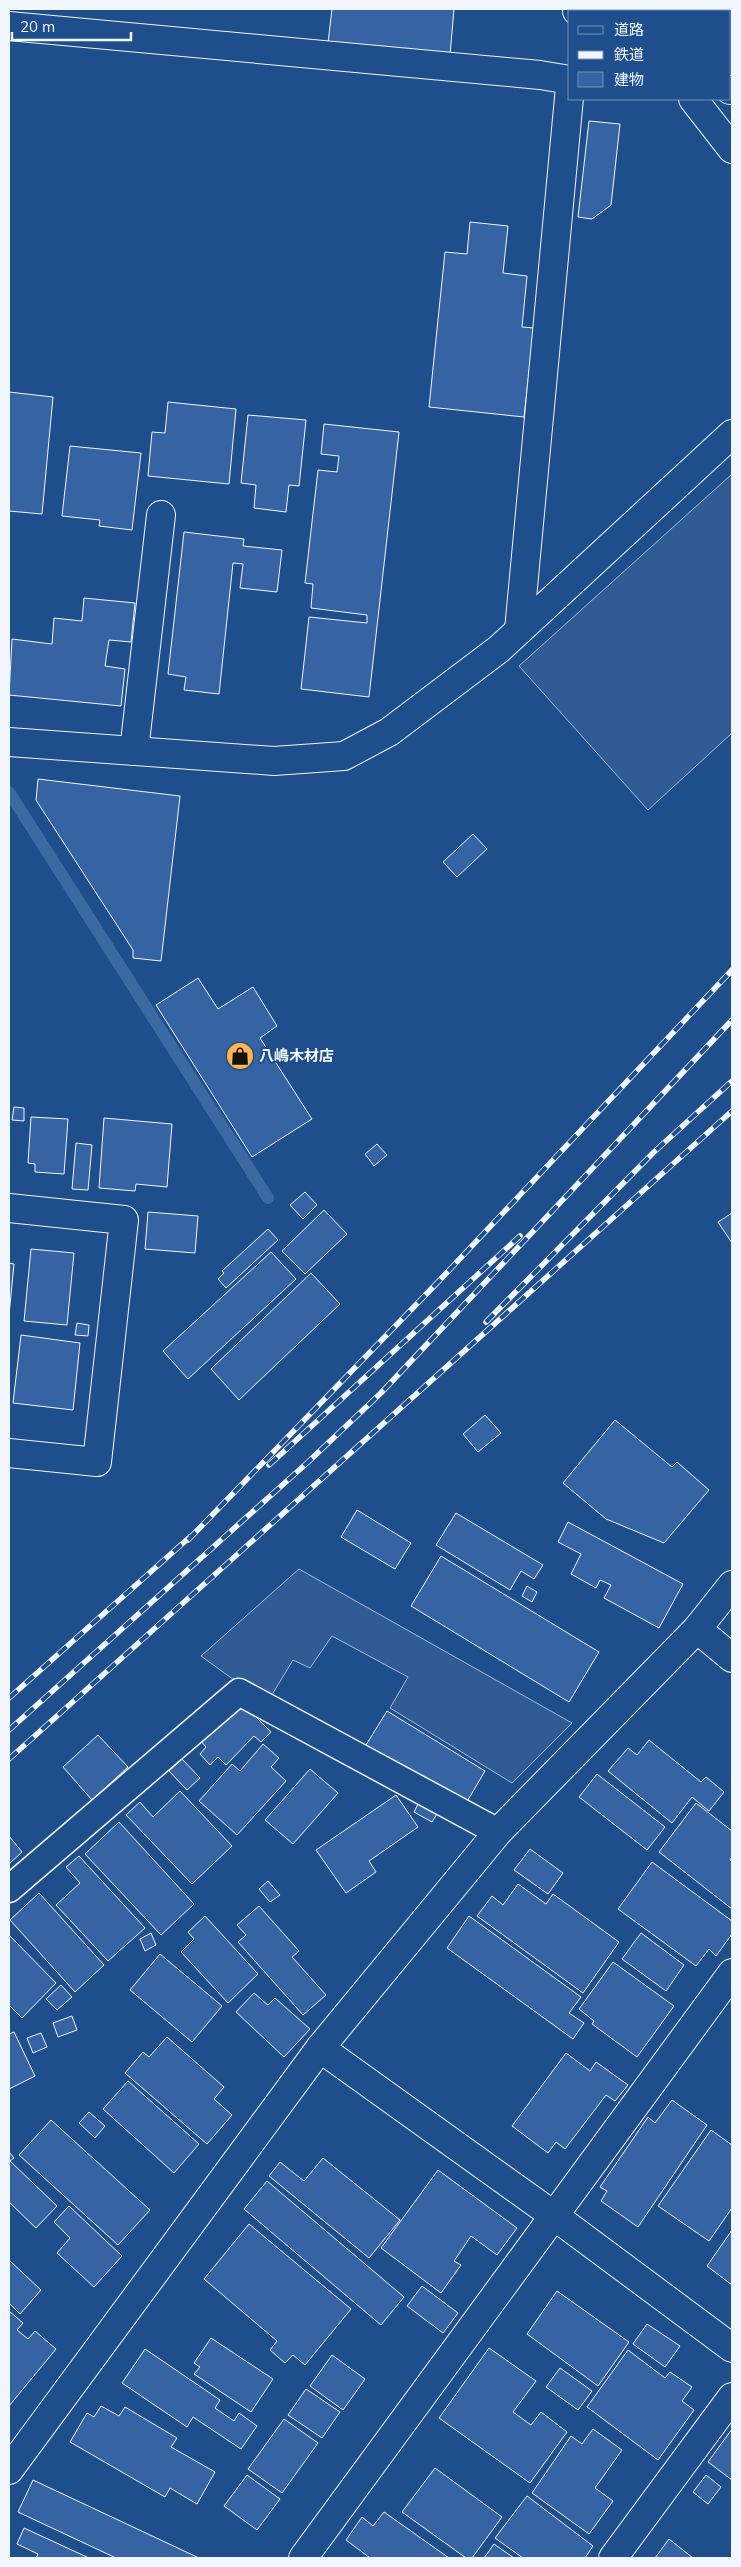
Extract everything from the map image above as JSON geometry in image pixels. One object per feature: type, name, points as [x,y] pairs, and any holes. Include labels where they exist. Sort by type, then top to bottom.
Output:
[{"type":"street","points":[[9,26],[540,75],[568,80]]},
{"type":"street","points":[[520,630],[569,100]]},
{"type":"street","points":[[694,100],[732,149]]},
{"type":"street","points":[[9,742],[274,762],[344,756],[390,732],[499,649],[732,434]]},
{"type":"street","points":[[134,751],[161,515]]},
{"type":"street","points":[[9,1208],[124,1220],[97,1462],[9,1453]]},
{"type":"street","points":[[9,2470],[320,2048],[498,1832],[697,1629],[732,1585]]},
{"type":"street","points":[[697,1629],[732,1658]]},
{"type":"street","points":[[9,1889],[239,1692],[498,1832]]},
{"type":"street","points":[[303,2558],[732,1973]]},
{"type":"street","points":[[320,2048],[553,2215],[732,2348]]},
{"type":"street","points":[[613,2558],[732,2397]]},
{"type":"shaded area","points":[[732,474],[732,733],[648,810],[519,666]]},
{"type":"shaded area","points":[[299,1569],[572,1723],[512,1783],[390,1708],[408,1677],[332,1636],[310,1668],[293,1660],[270,1698],[234,1680],[201,1656]]},
{"type":"building","points":[[332,9],[454,9],[450,55],[328,43]]},
{"type":"building","points":[[589,121],[620,124],[611,205],[592,219],[578,217]]},
{"type":"building","points":[[470,222],[508,226],[503,273],[527,276],[522,327],[534,328],[524,417],[429,407],[445,252],[467,254]]},
{"type":"building","points":[[9,392],[53,397],[42,514],[9,511]]},
{"type":"building","points":[[168,402],[236,409],[229,484],[148,476],[152,432],[165,433]]},
{"type":"building","points":[[248,415],[306,420],[299,486],[289,485],[286,512],[254,508],[256,485],[241,483]]},
{"type":"building","points":[[324,424],[399,432],[369,697],[301,689],[309,617],[367,623],[367,615],[311,608],[313,584],[305,583],[318,470],[337,472],[339,456],[321,454]]},
{"type":"building","points":[[70,446],[141,453],[132,530],[99,526],[100,520],[62,516]]},
{"type":"building","points":[[184,532],[244,539],[243,546],[282,550],[277,592],[240,588],[243,564],[233,563],[219,694],[184,690],[186,677],[168,674]]},
{"type":"building","points":[[84,598],[135,603],[131,642],[109,640],[105,666],[125,669],[121,706],[9,695],[12,639],[52,644],[54,618],[82,621]]},
{"type":"building","points":[[38,779],[180,796],[161,961],[133,958],[133,950],[36,800]]},
{"type":"building","points":[[473,834],[487,849],[457,877],[443,862]]},
{"type":"building","points":[[198,978],[218,1009],[253,987],[277,1026],[260,1038],[312,1119],[252,1157],[156,1005]]},
{"type":"building","points":[[14,1107],[24,1108],[24,1121],[12,1120]]},
{"type":"building","points":[[31,1117],[68,1119],[64,1174],[35,1172],[35,1164],[28,1163]]},
{"type":"building","points":[[104,1118],[172,1124],[167,1187],[136,1184],[135,1191],[99,1188]]},
{"type":"building","points":[[76,1143],[92,1145],[88,1190],[72,1189]]},
{"type":"building","points":[[377,1144],[387,1155],[374,1166],[365,1154]]},
{"type":"building","points":[[305,1192],[317,1205],[303,1219],[290,1205]]},
{"type":"building","points":[[324,1210],[347,1234],[305,1274],[282,1251]]},
{"type":"building","points":[[148,1212],[198,1216],[195,1253],[145,1249]]},
{"type":"building","points":[[732,1213],[732,1243],[718,1222]]},
{"type":"building","points":[[268,1229],[278,1240],[226,1288],[218,1279],[224,1273],[222,1271]]},
{"type":"building","points":[[31,1249],[74,1253],[67,1325],[24,1321]]},
{"type":"building","points":[[271,1252],[296,1279],[188,1379],[163,1351]]},
{"type":"building","points":[[9,1263],[14,1264],[9,1315]]},
{"type":"building","points":[[311,1273],[340,1304],[239,1400],[211,1369]]},
{"type":"building","points":[[77,1323],[89,1325],[88,1336],[75,1335]]},
{"type":"building","points":[[21,1335],[80,1343],[73,1410],[13,1403]]},
{"type":"building","points":[[485,1415],[501,1433],[478,1452],[463,1434]]},
{"type":"building","points":[[615,1420],[672,1467],[677,1462],[709,1490],[664,1543],[606,1519],[563,1483]]},
{"type":"building","points":[[357,1510],[411,1543],[395,1569],[341,1537]]},
{"type":"building","points":[[456,1513],[543,1565],[534,1579],[521,1571],[510,1590],[436,1545]]},
{"type":"building","points":[[568,1522],[683,1584],[659,1628],[604,1598],[611,1585],[600,1580],[596,1588],[571,1574],[581,1554],[558,1542]]},
{"type":"building","points":[[441,1556],[599,1652],[569,1702],[411,1606]]},
{"type":"building","points":[[527,1586],[537,1592],[532,1602],[522,1596]]},
{"type":"building","points":[[238,1699],[271,1732],[261,1742],[254,1736],[226,1765],[218,1757],[210,1765],[200,1754],[206,1747],[199,1739]]},
{"type":"building","points":[[387,1711],[485,1771],[465,1805],[366,1745]]},
{"type":"building","points":[[98,1735],[128,1767],[92,1800],[63,1767]]},
{"type":"building","points":[[649,1740],[701,1782],[706,1777],[724,1792],[709,1811],[692,1797],[672,1823],[608,1771],[628,1748],[637,1755]]},
{"type":"building","points":[[263,1744],[279,1758],[271,1767],[286,1781],[237,1835],[199,1801],[232,1764],[240,1771]]},
{"type":"building","points":[[182,1759],[200,1778],[187,1790],[169,1771]]},
{"type":"building","points":[[310,1769],[338,1793],[293,1844],[265,1820]]},
{"type":"building","points":[[597,1774],[665,1827],[647,1850],[579,1797]]},
{"type":"building","points":[[180,1791],[232,1846],[192,1884],[126,1815],[140,1802],[153,1817]]},
{"type":"building","points":[[396,1795],[418,1827],[369,1861],[376,1872],[346,1893],[316,1850]]},
{"type":"building","points":[[421,1798],[440,1809],[432,1822],[414,1812]]},
{"type":"building","points":[[696,1803],[732,1831],[732,1857],[730,1860],[732,1862],[732,1909],[659,1852]]},
{"type":"building","points":[[119,1822],[194,1904],[161,1935],[85,1854]]},
{"type":"building","points":[[9,1836],[22,1852],[9,1864]]},
{"type":"building","points":[[530,1849],[563,1873],[548,1894],[514,1870]]},
{"type":"building","points":[[79,1856],[145,1928],[108,1961],[56,1905],[80,1883],[66,1867]]},
{"type":"building","points":[[652,1862],[732,1921],[732,1934],[716,1956],[709,1949],[696,1966],[618,1909]]},
{"type":"building","points":[[268,1881],[280,1895],[270,1902],[259,1889]]},
{"type":"building","points":[[518,1884],[546,1904],[553,1894],[619,1942],[583,1993],[477,1916],[492,1896],[503,1905]]},
{"type":"building","points":[[39,1893],[104,1965],[75,1992],[10,1920]]},
{"type":"building","points":[[259,1906],[299,1951],[292,1957],[326,1995],[303,2015],[238,1942],[246,1935],[237,1925]]},
{"type":"building","points":[[205,1916],[258,1974],[228,2003],[181,1952],[194,1939],[188,1932]]},
{"type":"building","points":[[469,1916],[581,1997],[569,2013],[584,2023],[573,2039],[447,1948]]},
{"type":"building","points":[[151,1933],[156,1945],[145,1951],[140,1939]]},
{"type":"building","points":[[641,1933],[684,1965],[666,1991],[622,1959]]},
{"type":"building","points":[[9,1935],[56,1983],[22,2018],[9,2005]]},
{"type":"building","points":[[160,1954],[222,2006],[192,2042],[130,1990]]},
{"type":"building","points":[[613,1962],[674,2006],[637,2057],[592,2024],[594,2021],[579,2009]]},
{"type":"building","points":[[61,1985],[72,1997],[57,2010],[46,1999]]},
{"type":"building","points":[[254,1993],[268,2005],[275,1998],[310,2029],[284,2057],[236,2012]]},
{"type":"building","points":[[72,2016],[77,2030],[58,2037],[53,2023]]},
{"type":"building","points":[[14,2032],[35,2076],[9,2089],[9,2034]]},
{"type":"building","points":[[41,2033],[47,2047],[33,2053],[27,2038]]},
{"type":"building","points":[[167,2037],[224,2087],[214,2099],[232,2115],[207,2144],[125,2073],[143,2052],[149,2057]]},
{"type":"building","points":[[566,2053],[590,2071],[596,2062],[628,2085],[615,2101],[606,2095],[565,2149],[556,2142],[548,2153],[512,2126]]},
{"type":"building","points":[[128,2081],[199,2144],[174,2173],[103,2109]]},
{"type":"building","points":[[672,2100],[707,2125],[638,2227],[601,2201],[607,2191],[600,2187],[648,2117],[655,2123]]},
{"type":"building","points":[[89,2112],[105,2126],[95,2138],[79,2123]]},
{"type":"building","points":[[51,2120],[150,2210],[118,2245],[19,2155]]},
{"type":"building","points":[[711,2130],[732,2145],[732,2208],[709,2241],[658,2206]]},
{"type":"building","points":[[9,2152],[14,2158],[10,2161],[57,2206],[36,2228],[9,2202]]},
{"type":"building","points":[[323,2158],[400,2220],[369,2258],[269,2176],[280,2162],[304,2181]]},
{"type":"building","points":[[438,2170],[517,2228],[497,2255],[471,2236],[454,2261],[461,2265],[441,2293],[381,2248]]},
{"type":"building","points":[[267,2181],[404,2297],[381,2325],[244,2209]]},
{"type":"building","points":[[69,2206],[122,2256],[94,2287],[57,2253],[70,2238],[54,2222]]},
{"type":"building","points":[[249,2224],[351,2309],[305,2365],[293,2355],[285,2363],[270,2350],[277,2341],[204,2279]]},
{"type":"building","points":[[732,2230],[732,2285],[707,2266]]},
{"type":"building","points":[[9,2260],[41,2290],[20,2314],[9,2303]]},
{"type":"building","points":[[422,2286],[458,2313],[443,2333],[407,2306]]},
{"type":"building","points":[[557,2291],[629,2342],[598,2386],[527,2334]]},
{"type":"building","points":[[9,2311],[23,2323],[17,2330],[28,2339],[35,2331],[56,2349],[9,2406]]},
{"type":"building","points":[[647,2324],[680,2346],[665,2367],[633,2344]]},
{"type":"building","points":[[211,2338],[273,2379],[251,2412],[194,2374],[200,2367],[194,2363]]},
{"type":"building","points":[[489,2348],[536,2381],[513,2412],[531,2425],[541,2412],[567,2432],[530,2483],[439,2418]]},
{"type":"building","points":[[145,2349],[220,2400],[215,2408],[234,2421],[239,2413],[257,2426],[241,2449],[193,2417],[187,2427],[122,2383]]},
{"type":"building","points":[[628,2350],[665,2378],[670,2372],[692,2387],[682,2401],[694,2410],[658,2460],[587,2407]]},
{"type":"building","points":[[332,2355],[365,2379],[343,2410],[310,2386]]},
{"type":"building","points":[[560,2368],[592,2391],[578,2410],[546,2387]]},
{"type":"building","points":[[306,2389],[340,2412],[322,2438],[288,2415]]},
{"type":"building","points":[[101,2406],[119,2416],[125,2407],[177,2438],[171,2447],[215,2472],[197,2504],[170,2488],[165,2497],[70,2442],[87,2413],[94,2417]]},
{"type":"building","points":[[284,2419],[318,2443],[282,2493],[248,2469]]},
{"type":"building","points":[[593,2429],[622,2450],[595,2488],[613,2501],[589,2534],[532,2493],[571,2436],[582,2444]]},
{"type":"building","points":[[732,2429],[732,2480],[708,2462]]},
{"type":"building","points":[[435,2468],[502,2517],[472,2558],[466,2558],[402,2512]]},
{"type":"building","points":[[247,2475],[280,2499],[257,2530],[224,2506]]},
{"type":"building","points":[[706,2475],[721,2487],[708,2504],[693,2492]]},
{"type":"building","points":[[33,2480],[199,2558],[116,2558],[18,2512]]},
{"type":"building","points":[[527,2496],[593,2546],[585,2558],[523,2558],[495,2538]]},
{"type":"building","points":[[384,2512],[449,2558],[370,2558],[346,2540],[362,2517],[373,2526]]},
{"type":"building","points":[[24,2528],[89,2558],[36,2558],[38,2554],[17,2544]]},
{"type":"building","points":[[669,2539],[693,2558],[655,2558]]},
{"type":"building","points":[[494,2544],[514,2558],[484,2558]]},
{"type":"waterway","points":[[9,792],[268,1198]]},
{"type":"railway","points":[[188,1540],[438,1282],[732,970]]},
{"type":"railway","points":[[9,1730],[307,1463],[381,1393],[732,1020]]},
{"type":"railway","points":[[486,1322],[654,1152],[732,1081]]},
{"type":"railway","points":[[9,1759],[732,1111]]},
{"type":"railway","points":[[269,1465],[520,1236]]},
{"type":"railway","points":[[9,1698],[191,1536]]},
{"type":"place","name":"八嶋木材店","points":[[240,1056]]}]
